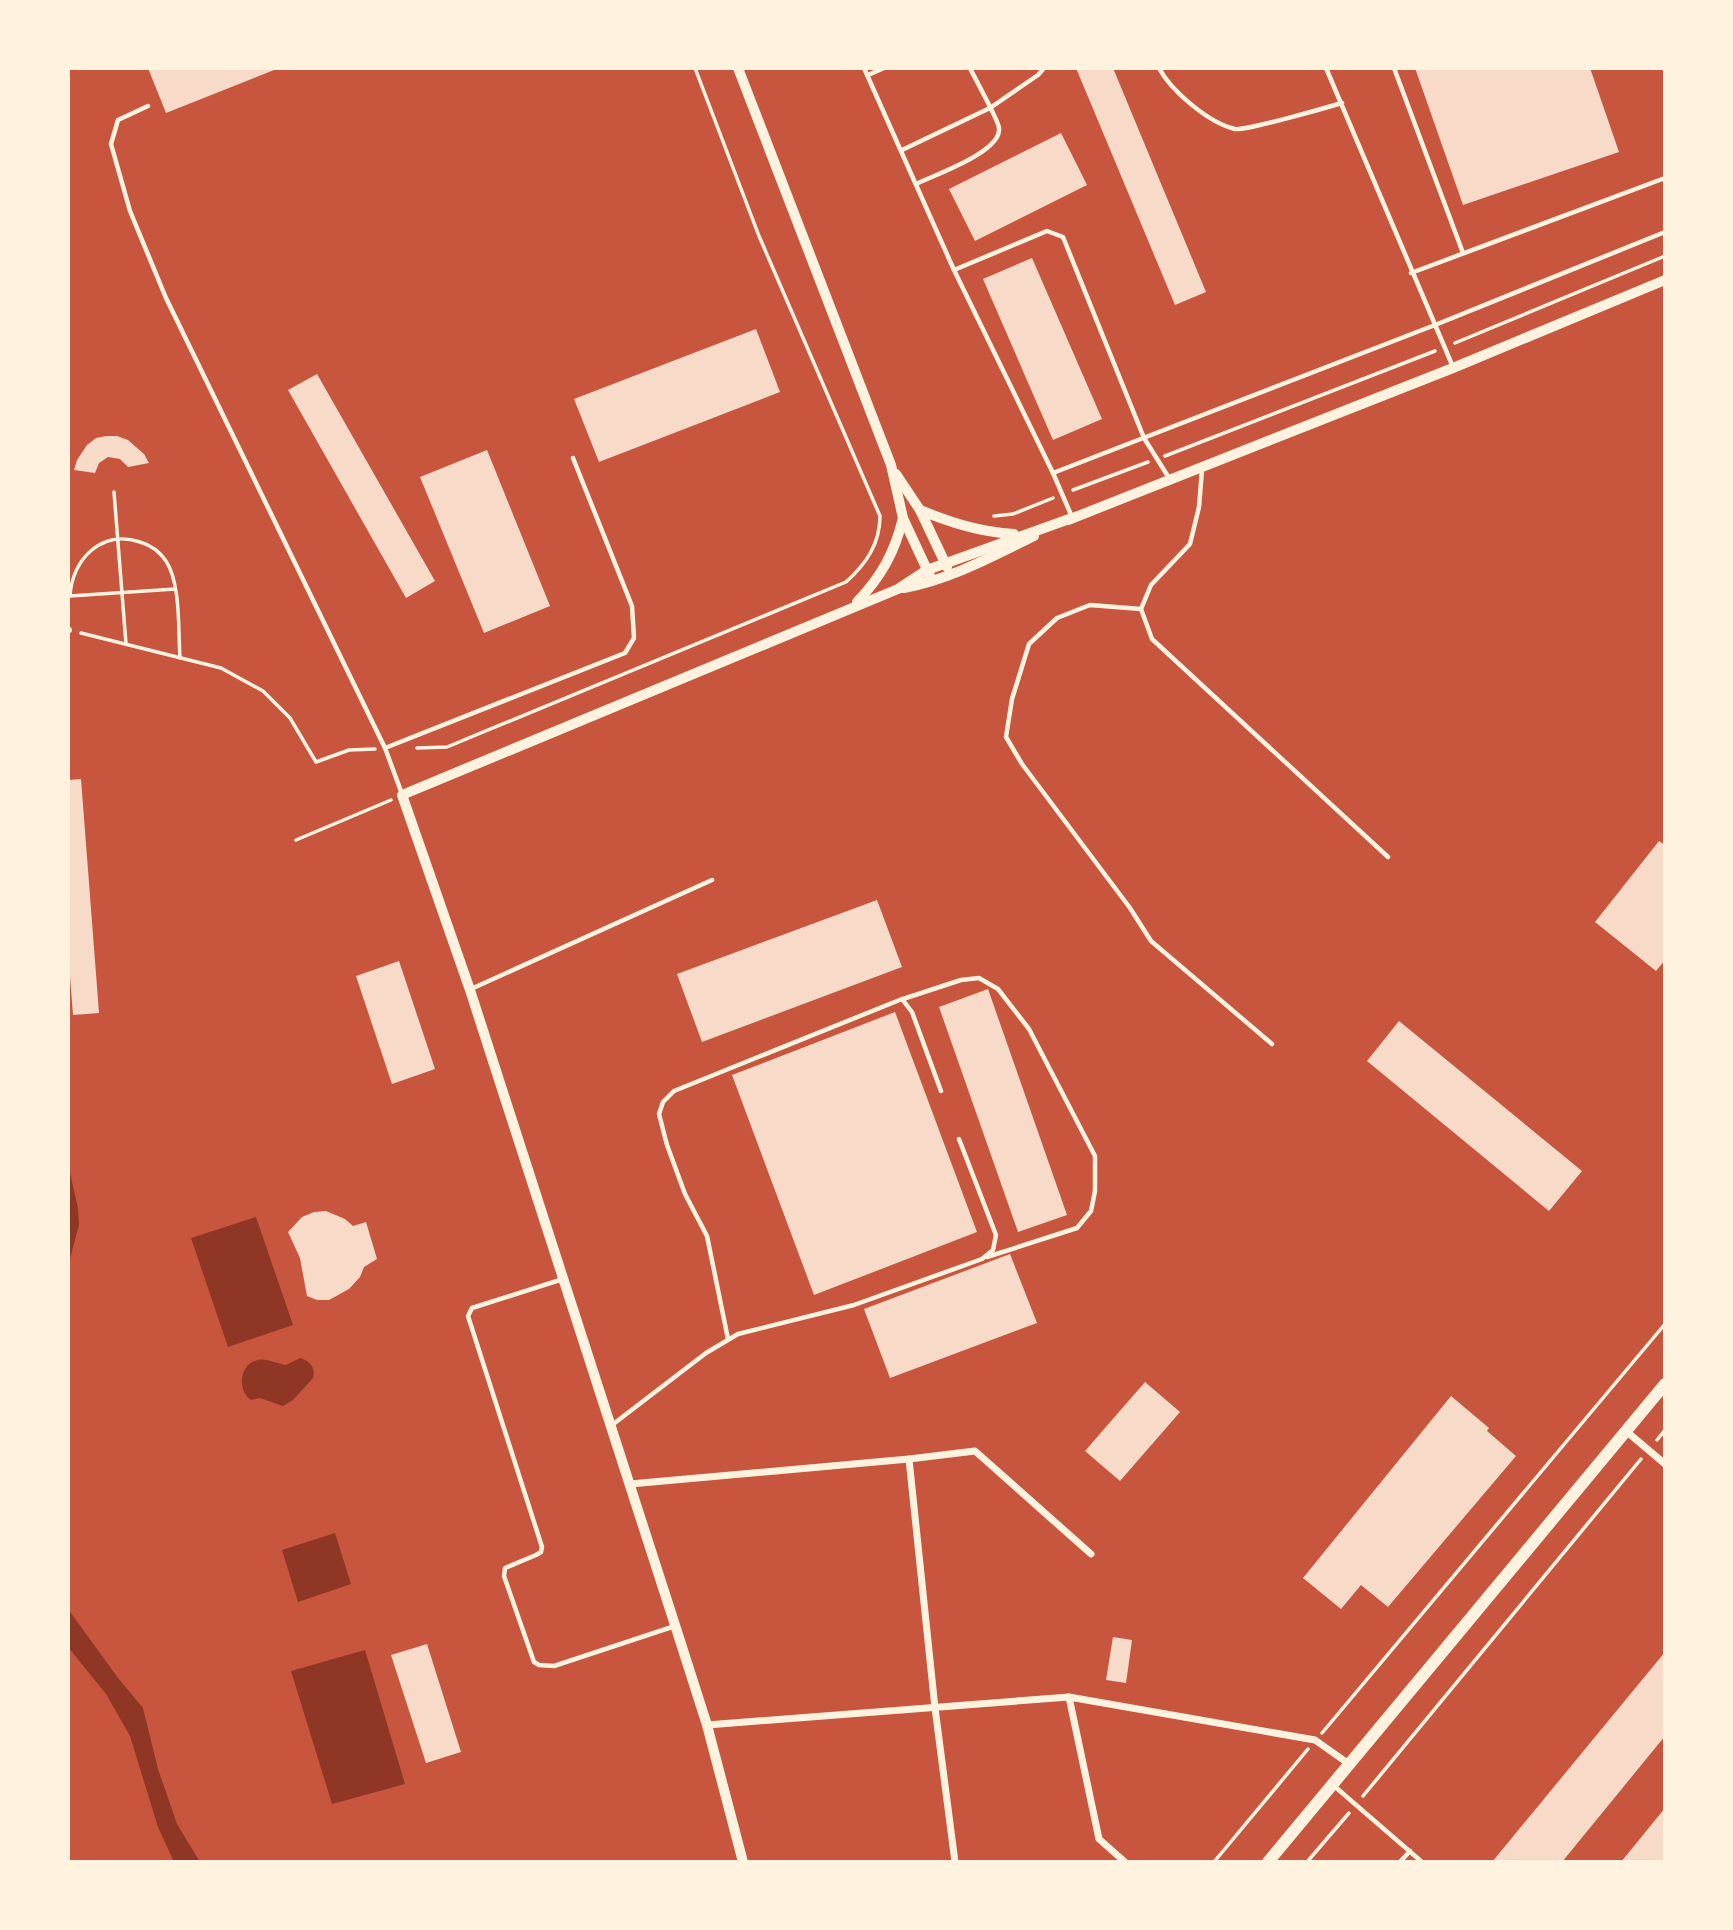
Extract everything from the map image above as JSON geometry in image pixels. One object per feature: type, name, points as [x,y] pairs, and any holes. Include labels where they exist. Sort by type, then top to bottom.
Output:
[{"type":"main road","points":[[1268,1862],[1665,1384]]},
{"type":"street","points":[[738,68],[891,466],[903,518],[933,582]]},
{"type":"street","points":[[743,1862],[707,1725],[612,1426],[470,990],[402,795],[852,607],[898,589],[951,576],[1072,518],[1453,368],[1665,280]]},
{"type":"street","points":[[891,466],[920,510],[951,576]]},
{"type":"street","points":[[920,510],[970,529],[1021,534]]},
{"type":"street","points":[[852,607],[869,590],[888,563],[903,518]]},
{"type":"street","points":[[898,589],[927,570],[1021,534],[1072,518]]},
{"type":"street","points":[[1626,1431],[1665,1464]]},
{"type":"street","points":[[630,1484],[975,1451],[1091,1554]]},
{"type":"street","points":[[909,1459],[935,1708],[955,1862]]},
{"type":"street","points":[[707,1725],[1069,1697],[1315,1740],[1349,1764]]},
{"type":"street","points":[[1069,1697],[1099,1839],[1125,1862]]},
{"type":"lane","points":[[864,68],[954,270],[1053,473],[1072,518]]},
{"type":"lane","points":[[868,75],[884,68]]},
{"type":"lane","points":[[915,184],[986,150],[997,139],[999,128],[970,68]]},
{"type":"lane","points":[[902,150],[990,108],[1044,68]]},
{"type":"lane","points":[[1159,68],[1164,78],[1203,114],[1237,129],[1342,103]]},
{"type":"lane","points":[[1326,68],[1453,368]]},
{"type":"lane","points":[[1394,68],[1463,253]]},
{"type":"lane","points":[[148,106],[118,120],[111,144],[130,211],[166,298],[385,748],[402,795]]},
{"type":"lane","points":[[1411,273],[1665,178]]},
{"type":"lane","points":[[954,270],[1047,231],[1063,237],[1144,438],[1169,478]]},
{"type":"lane","points":[[1053,473],[1435,325],[1665,232]]},
{"type":"lane","points":[[385,748],[625,653],[634,638],[632,606],[573,458]]},
{"type":"lane","points":[[1202,465],[1199,507],[1190,544],[1152,585],[1141,609],[1152,639],[1388,857]]},
{"type":"lane","points":[[1141,609],[1090,605],[1057,618],[1029,644],[1012,699],[1006,737],[1022,764],[1130,908],[1151,941],[1272,1044]]},
{"type":"lane","points":[[470,990],[712,880]]},
{"type":"lane","points":[[612,1426],[706,1353],[738,1334],[854,1305],[1077,1228],[1091,1211],[1096,1191],[1094,1156],[1029,1029],[998,989],[979,978],[961,980],[902,999],[674,1091],[663,1102],[659,1114],[667,1145],[685,1194],[707,1236],[728,1339]]},
{"type":"lane","points":[[902,999],[912,1012],[941,1091]]},
{"type":"lane","points":[[960,1139],[996,1235],[993,1250],[982,1259]]},
{"type":"lane","points":[[564,1279],[472,1308],[468,1316],[542,1547],[537,1555],[505,1568],[504,1576],[534,1662],[539,1665],[554,1666],[675,1625]]},
{"type":"lane","points":[[1332,1785],[1422,1862]]},
{"type":"lane","points":[[1400,1862],[1410,1851]]},
{"type":"path","points":[[69,630],[221,667],[263,691],[290,718],[316,762],[349,750],[447,747],[846,582],[860,570],[872,552],[880,531],[880,516],[759,236],[695,68]]},
{"type":"path","points":[[984,517],[1013,514],[1157,459],[1444,347],[1665,256]]},
{"type":"path","points":[[114,492],[126,644]]},
{"type":"path","points":[[175,589],[69,596],[73,575],[86,554],[95,546],[119,539],[140,542],[158,552],[171,571],[175,589],[180,658]]},
{"type":"path","points":[[296,840],[402,795]]},
{"type":"path","points":[[1214,1862],[1665,1324]]},
{"type":"path","points":[[1307,1862],[1665,1430]]},
{"type":"shaded area","points":[[68,1164],[79,1225],[68,1266]]},
{"type":"shaded area","points":[[256,1217],[293,1325],[228,1347],[191,1238]]},
{"type":"shaded area","points":[[300,1358],[311,1365],[314,1374],[293,1400],[283,1406],[260,1398],[251,1400],[247,1396],[242,1378],[247,1366],[252,1362],[264,1360],[286,1365]]},
{"type":"shaded area","points":[[335,1533],[351,1584],[298,1602],[282,1550]]},
{"type":"shaded area","points":[[68,1609],[143,1708],[158,1769],[177,1824],[200,1862],[174,1862],[158,1827],[130,1736],[106,1694],[68,1647]]},
{"type":"shaded area","points":[[365,1650],[405,1784],[332,1804],[291,1671]]},
{"type":"building","points":[[148,68],[279,68],[166,113]]},
{"type":"building","points":[[1076,68],[1113,68],[1206,292],[1175,305]]},
{"type":"building","points":[[1415,68],[1590,68],[1619,152],[1463,205]]},
{"type":"building","points":[[1061,133],[1087,185],[975,241],[949,189]]},
{"type":"building","points":[[1032,258],[1102,419],[1053,440],[983,279]]},
{"type":"building","points":[[756,329],[780,392],[599,462],[574,399]]},
{"type":"building","points":[[317,374],[435,581],[406,598],[288,390]]},
{"type":"building","points":[[106,436],[128,440],[144,454],[149,463],[128,467],[120,459],[108,457],[99,463],[95,473],[74,470],[87,445],[96,438]]},
{"type":"building","points":[[487,450],[550,606],[484,633],[420,477]]},
{"type":"building","points":[[81,779],[99,1013],[73,1015],[68,951],[68,780]]},
{"type":"building","points":[[1659,841],[1665,845],[1665,960],[1656,971],[1595,922]]},
{"type":"building","points":[[877,900],[902,967],[702,1042],[677,974]]},
{"type":"building","points":[[399,961],[435,1069],[392,1084],[356,976]]},
{"type":"building","points":[[988,989],[1067,1215],[1018,1232],[939,1007]]},
{"type":"building","points":[[895,1012],[977,1232],[814,1295],[732,1075]]},
{"type":"building","points":[[1399,1021],[1582,1171],[1549,1211],[1367,1061]]},
{"type":"building","points":[[326,1211],[345,1219],[353,1226],[366,1222],[377,1259],[364,1267],[360,1277],[349,1289],[329,1300],[317,1300],[307,1296],[300,1258],[288,1232],[302,1217]]},
{"type":"building","points":[[1010,1254],[1037,1323],[890,1378],[864,1309]]},
{"type":"building","points":[[1145,1382],[1180,1412],[1120,1481],[1085,1451]]},
{"type":"building","points":[[1451,1396],[1489,1428],[1487,1431],[1516,1456],[1388,1607],[1361,1585],[1341,1609],[1303,1578]]},
{"type":"building","points":[[1113,1637],[1132,1640],[1126,1683],[1106,1680]]},
{"type":"building","points":[[427,1644],[461,1752],[426,1763],[391,1655]]},
{"type":"building","points":[[1665,1652],[1665,1736],[1562,1862],[1492,1862]]},
{"type":"building","points":[[1665,1808],[1665,1862],[1621,1862]]}]
